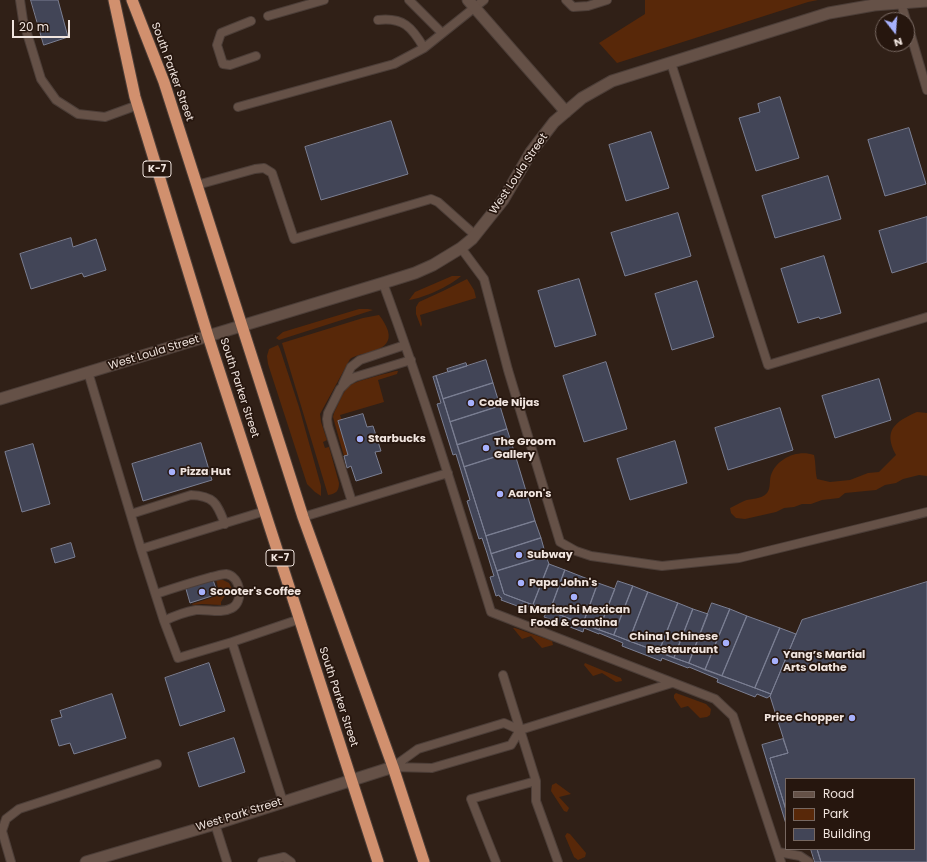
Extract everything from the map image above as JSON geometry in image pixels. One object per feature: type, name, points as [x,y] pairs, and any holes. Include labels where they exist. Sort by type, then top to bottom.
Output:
[{"type":"highway","name":"South Parker Street","points":[[114,0],[138,105],[208,336],[352,781]]},
{"type":"highway","name":"South Parker Street","points":[[132,0],[164,82],[303,517],[393,767],[424,862]]},
{"type":"highway","name":"K-7","points":[[352,781],[378,862]]},
{"type":"street","name":"West Loula Street","points":[[0,399],[383,283],[415,273],[433,265],[461,248],[475,235],[503,200],[531,152],[554,122],[582,98],[612,81],[829,13],[874,5],[927,1]]},
{"type":"street","points":[[471,4],[566,112]]},
{"type":"street","name":"West Park Street","points":[[86,862],[215,824],[393,767]]},
{"type":"lane","points":[[20,0],[23,20],[41,79],[56,100],[78,114],[104,117],[138,105]]},
{"type":"lane","points":[[268,16],[324,0]]},
{"type":"lane","points":[[408,0],[442,33]]},
{"type":"lane","points":[[238,107],[394,64],[424,48],[442,33],[471,4],[484,0]]},
{"type":"lane","points":[[566,0],[573,7],[588,6],[607,0]]},
{"type":"lane","points":[[901,3],[904,12]]},
{"type":"lane","points":[[378,20],[389,19],[400,21],[416,33],[424,48]]},
{"type":"lane","points":[[251,21],[221,33],[217,45],[223,64],[230,65],[256,56]]},
{"type":"lane","points":[[915,49],[927,90]]},
{"type":"lane","points":[[671,63],[768,366],[927,317]]},
{"type":"lane","points":[[197,185],[254,169],[264,168],[272,173],[294,239],[431,198],[438,202],[475,235]]},
{"type":"lane","points":[[461,248],[484,279],[508,370],[560,542],[576,551],[591,556],[662,566],[739,558],[927,512]]},
{"type":"lane","points":[[383,283],[411,360],[491,612],[715,699],[733,716],[781,862]]},
{"type":"lane","points":[[352,502],[327,419],[328,413],[352,367],[360,360],[406,345]]},
{"type":"lane","points":[[343,385],[355,377],[411,360]]},
{"type":"lane","points":[[88,372],[164,621],[178,658],[232,642],[300,619]]},
{"type":"lane","points":[[303,517],[448,473]]},
{"type":"lane","points":[[131,514],[191,496],[198,496],[206,498],[217,505],[225,524]]},
{"type":"lane","points":[[142,549],[265,511]]},
{"type":"lane","points":[[156,594],[226,574],[232,576],[238,586],[240,598],[233,608],[226,611],[191,611],[164,621]]},
{"type":"lane","points":[[232,642],[283,802]]},
{"type":"lane","points":[[503,675],[536,781],[536,801],[558,862]]},
{"type":"lane","points":[[393,767],[418,749],[497,725],[504,723],[520,730],[672,683]]},
{"type":"lane","points":[[393,767],[432,768],[511,745],[520,730]]},
{"type":"lane","points":[[11,862],[2,831],[6,819],[19,809],[157,764]]},
{"type":"lane","points":[[496,862],[471,799],[536,781]]},
{"type":"lane","points":[[215,824],[227,862]]},
{"type":"lane","points":[[778,852],[800,856],[809,862]]},
{"type":"lane","points":[[262,862],[284,857],[291,862]]},
{"type":"green space","points":[[645,0],[818,0],[617,63],[599,43],[645,14]]},
{"type":"green space","points":[[452,276],[461,276],[450,284],[436,291],[422,297],[409,300],[415,292]]},
{"type":"green space","points":[[467,279],[474,290],[476,298],[420,315],[422,324],[421,327],[416,314],[416,307],[419,302]]},
{"type":"green space","points":[[359,309],[373,310],[279,340],[276,338],[283,332]]},
{"type":"green space","points":[[379,315],[388,331],[389,338],[386,344],[375,350],[350,359],[320,414],[327,440],[323,442],[325,448],[329,447],[339,483],[336,492],[328,495],[282,343],[363,318]]},
{"type":"green space","points":[[278,345],[299,407],[321,486],[321,496],[307,484],[268,364],[267,356],[269,349]]},
{"type":"green space","points":[[398,371],[397,374],[378,380],[384,402],[340,415],[342,420],[338,422],[348,455],[344,456],[333,417],[344,392],[353,384],[372,377]]},
{"type":"green space","points":[[917,412],[927,413],[927,476],[919,475],[885,485],[876,490],[845,493],[839,498],[784,508],[776,512],[745,519],[736,518],[731,513],[730,508],[744,501],[759,498],[765,495],[769,489],[770,477],[774,469],[783,460],[795,454],[808,453],[814,455],[817,479],[830,482],[850,480],[868,473],[879,472],[896,455],[892,447],[891,440],[893,428],[902,420]]},
{"type":"green space","points":[[221,579],[229,583],[232,589],[228,591],[221,602],[221,605],[192,604],[220,595],[216,580]]},
{"type":"green space","points":[[513,628],[552,641],[553,645],[542,648],[531,636],[522,639]]},
{"type":"green space","points":[[585,663],[621,678],[622,681],[616,682],[602,673],[593,676],[584,665]]},
{"type":"green space","points":[[676,693],[706,704],[711,709],[710,715],[700,718],[688,706],[681,708],[674,698]]},
{"type":"green space","points":[[556,783],[571,794],[559,797],[569,808],[567,812],[564,811],[551,791],[552,785]]},
{"type":"green space","points":[[567,833],[570,834],[586,853],[585,857],[578,860],[574,857],[565,836]]},
{"type":"building","points":[[31,0],[58,0],[68,37],[44,45]]},
{"type":"building","points":[[780,97],[799,158],[756,171],[739,118],[760,112],[758,104]]},
{"type":"building","points":[[391,121],[408,174],[321,200],[305,147]]},
{"type":"building","points":[[909,128],[926,184],[885,196],[868,140]]},
{"type":"building","points":[[651,132],[669,188],[626,201],[609,145]]},
{"type":"building","points":[[828,176],[841,219],[775,238],[762,196]]},
{"type":"building","points":[[678,213],[691,256],[625,276],[611,233]]},
{"type":"building","points":[[927,217],[927,262],[892,273],[879,231]]},
{"type":"building","points":[[71,238],[73,247],[96,239],[106,270],[84,277],[82,273],[31,289],[20,254]]},
{"type":"building","points":[[824,256],[841,313],[798,323],[781,269]]},
{"type":"building","points":[[579,279],[596,335],[555,347],[538,291]]},
{"type":"building","points":[[697,281],[714,337],[672,350],[655,294]]},
{"type":"building","points":[[486,360],[493,383],[443,399],[436,376]]},
{"type":"building","points":[[606,362],[627,429],[584,442],[563,376]]},
{"type":"building","points":[[466,363],[467,366],[448,372],[447,369]]},
{"type":"building","points":[[436,376],[504,594],[771,694],[770,696],[767,698],[757,694],[755,697],[717,682],[718,679],[689,667],[688,668],[662,658],[661,661],[622,646],[623,643],[599,633],[584,628],[583,632],[544,617],[546,613],[521,604],[520,607],[501,600],[502,598],[499,595],[496,596],[490,577],[494,576],[487,553],[482,538],[479,539],[467,501],[470,500],[456,454],[453,455],[437,404],[441,403],[433,377]]},
{"type":"building","points":[[879,379],[891,420],[835,438],[822,396]]},
{"type":"building","name":"Code Nijas","points":[[493,383],[500,406],[450,422],[443,399]]},
{"type":"building","points":[[500,406],[507,429],[457,445],[450,422]]},
{"type":"building","points":[[780,408],[793,450],[728,470],[715,428]]},
{"type":"building","name":"Starbucks","points":[[363,414],[367,427],[373,426],[381,451],[375,452],[382,473],[356,481],[351,466],[347,468],[344,456],[348,455],[338,421]]},
{"type":"building","name":"The Groom Gallery","points":[[507,429],[514,451],[464,467],[457,445]]},
{"type":"building","points":[[675,441],[687,483],[630,500],[617,459]]},
{"type":"building","name":"Pizza Hut","points":[[201,443],[212,480],[143,501],[132,464]]},
{"type":"building","points":[[33,444],[50,504],[22,512],[5,452]]},
{"type":"building","name":"Aaron's","points":[[514,451],[535,521],[486,536],[464,467]]},
{"type":"building","points":[[535,521],[541,538],[491,554],[486,536]]},
{"type":"building","name":"Subway","points":[[541,538],[546,556],[497,571],[491,554]]},
{"type":"building","points":[[71,543],[75,557],[55,563],[51,549]]},
{"type":"building","name":"Papa John's","points":[[546,556],[549,564],[533,605],[504,594],[497,571]]},
{"type":"building","points":[[549,564],[565,570],[550,611],[533,605]]},
{"type":"building","name":"El Mariachi Mexican Food & Cantina","points":[[565,570],[598,583],[583,624],[550,611]]},
{"type":"building","name":"Scooter's Coffee","points":[[213,580],[218,594],[190,603],[186,589]]},
{"type":"building","points":[[618,581],[633,586],[614,635],[599,630]]},
{"type":"building","name":"Price Chopper","points":[[927,582],[927,862],[821,862],[817,850],[915,850],[915,778],[785,778],[785,807],[770,758],[788,753],[770,696],[802,620]]},
{"type":"building","points":[[598,583],[615,589],[599,630],[583,624]]},
{"type":"building","points":[[633,586],[648,592],[629,641],[614,635]]},
{"type":"building","points":[[648,592],[678,603],[659,652],[629,641]]},
{"type":"building","points":[[678,603],[693,609],[674,658],[659,652]]},
{"type":"building","points":[[712,603],[730,609],[705,670],[689,663]]},
{"type":"building","points":[[693,609],[708,614],[689,663],[674,658]]},
{"type":"building","name":"China 1 Chinese Restauraunt","points":[[730,609],[747,616],[722,676],[705,670]]},
{"type":"building","points":[[747,616],[780,628],[755,688],[722,676]]},
{"type":"building","name":"Yang’s Martial Arts Olathe","points":[[780,628],[796,634],[771,694],[755,688]]},
{"type":"building","points":[[209,663],[225,711],[180,726],[165,678]]},
{"type":"building","points":[[112,694],[126,738],[74,754],[70,743],[59,746],[51,720],[62,717],[60,711]]},
{"type":"building","points":[[234,738],[245,772],[199,787],[188,753]]},
{"type":"building","points":[[783,739],[788,753],[770,758],[785,807],[785,821],[762,745]]},
{"type":"building","points":[[811,850],[817,850],[821,862],[815,862]]},
{"type":"place","name":"Code Nijas","points":[[471,403]]},
{"type":"place","name":"Starbucks","points":[[360,439]]},
{"type":"place","name":"The Groom Gallery","points":[[486,448]]},
{"type":"place","name":"Pizza Hut","points":[[172,472]]},
{"type":"place","name":"Aaron's","points":[[500,494]]},
{"type":"place","name":"Subway","points":[[519,555]]},
{"type":"place","name":"Papa John's","points":[[521,583]]},
{"type":"place","name":"Scooter's Coffee","points":[[202,592]]},
{"type":"place","name":"El Mariachi Mexican Food & Cantina","points":[[574,597]]},
{"type":"place","name":"China 1 Chinese Restauraunt","points":[[726,643]]},
{"type":"place","name":"Yang’s Martial Arts Olathe","points":[[775,661]]},
{"type":"place","name":"Price Chopper","points":[[852,718]]}]
